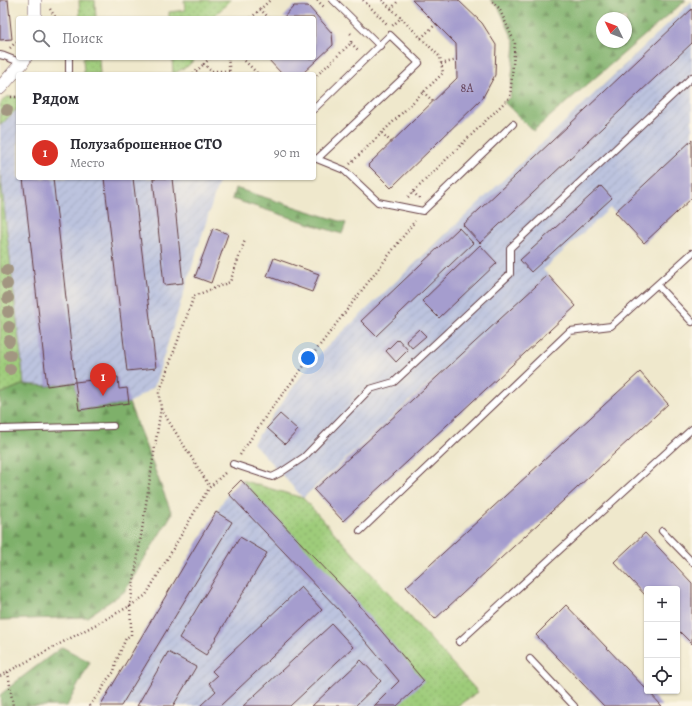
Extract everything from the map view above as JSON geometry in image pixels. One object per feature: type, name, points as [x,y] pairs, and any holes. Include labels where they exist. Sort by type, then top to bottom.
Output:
[{"type":"street","points":[[35,0],[35,16]]},
{"type":"street","points":[[0,88],[24,60]]},
{"type":"lane","points":[[333,0],[380,46]]},
{"type":"lane","points":[[316,107],[390,35],[419,63],[316,159],[344,170],[378,202],[422,211],[513,124]]},
{"type":"lane","points":[[0,56],[16,58]]},
{"type":"lane","points":[[69,60],[69,71]]},
{"type":"lane","points":[[233,464],[272,477],[280,473],[304,457],[370,389],[394,382],[510,274],[510,248],[692,77]]},
{"type":"lane","points":[[360,530],[570,331],[611,326],[692,253]]},
{"type":"lane","points":[[657,285],[692,322]]},
{"type":"lane","points":[[0,429],[113,426]]},
{"type":"lane","points":[[459,642],[692,430]]},
{"type":"lane","points":[[662,531],[692,562]]},
{"type":"lane","points":[[530,659],[574,706]]},
{"type":"path","points":[[253,16],[270,0]]},
{"type":"path","points":[[363,0],[391,27],[401,18]]},
{"type":"path","points":[[349,165],[443,73],[440,57],[382,0]]},
{"type":"path","points":[[391,8],[399,0]]},
{"type":"path","points":[[404,200],[510,97],[515,43],[499,8],[490,0]]},
{"type":"path","points":[[260,9],[267,16]]},
{"type":"path","points":[[421,38],[436,24]]},
{"type":"path","points":[[316,76],[351,43],[355,47]]},
{"type":"path","points":[[195,72],[208,60]]},
{"type":"path","points":[[228,60],[229,72]]},
{"type":"path","points":[[244,60],[256,72]]},
{"type":"path","points":[[441,64],[456,60]]},
{"type":"path","points":[[204,64],[212,72]]},
{"type":"path","points":[[423,92],[433,101]]},
{"type":"path","points":[[382,133],[391,142]]},
{"type":"path","points":[[90,706],[102,690],[106,681],[114,672],[116,662],[126,638],[131,635],[130,606],[161,408],[159,393],[194,296],[230,282],[245,240]]},
{"type":"path","points":[[161,408],[210,488]]},
{"type":"path","points":[[8,672],[14,706]]},
{"type":"shaded area","points":[[692,1],[692,140],[615,212],[610,208],[543,270],[548,275],[303,498],[253,443],[312,361]]},
{"type":"shaded area","points":[[16,110],[16,180],[219,180],[154,387],[129,403],[79,410],[75,382],[47,386],[24,384],[0,171],[0,126]]},
{"type":"shaded area","points":[[241,480],[424,681],[397,706],[101,706],[223,501],[228,493]]},
{"type":"green space","points":[[79,0],[95,0],[96,16],[80,16]]},
{"type":"green space","points":[[184,0],[231,0],[214,16],[169,16],[169,12],[185,10]]},
{"type":"green space","points":[[490,0],[686,0],[632,46],[632,12],[596,12],[596,48],[630,48],[533,131],[504,102],[510,97],[515,43],[499,8]]},
{"type":"green space","points":[[83,60],[99,60],[100,72],[84,72]]},
{"type":"green space","points":[[172,60],[194,60],[188,66],[177,72],[173,72]]},
{"type":"green space","points":[[6,97],[16,97],[16,110],[0,126],[0,104]]},
{"type":"green space","points":[[0,171],[24,384],[0,394]]},
{"type":"green space","points":[[235,188],[346,223],[342,234],[232,199]]},
{"type":"green space","points":[[75,382],[79,410],[129,403],[172,514],[124,592],[87,617],[0,620],[0,394],[24,384],[47,386]]},
{"type":"green space","points":[[241,480],[303,498],[478,692],[457,706],[397,706],[410,693]]},
{"type":"green space","points":[[62,647],[90,662],[67,706],[1,706],[0,695]]},
{"type":"building","points":[[0,0],[8,0],[12,39],[0,40]]},
{"type":"building","points":[[412,0],[458,0],[482,23],[496,45],[495,75],[482,99],[391,188],[368,165],[457,78],[456,44]]},
{"type":"building","points":[[294,6],[308,6],[332,33],[333,45],[304,72],[280,72],[269,60],[316,60],[316,16],[285,16]]},
{"type":"building","points":[[692,9],[692,43],[480,243],[463,225]]},
{"type":"building","points":[[692,140],[692,198],[644,243],[615,212]]},
{"type":"building","points":[[23,180],[53,180],[75,382],[47,386]]},
{"type":"building","points":[[104,180],[133,180],[156,368],[127,371]]},
{"type":"building","points":[[153,180],[172,180],[183,283],[164,285]]},
{"type":"building","points":[[601,186],[612,198],[531,272],[520,260]]},
{"type":"building","points":[[213,228],[228,234],[211,283],[195,277]]},
{"type":"building","points":[[459,228],[473,243],[376,336],[361,321]]},
{"type":"building","points":[[480,245],[497,263],[439,318],[422,301]]},
{"type":"building","points":[[274,258],[319,274],[312,292],[267,276]]},
{"type":"building","points":[[548,275],[576,306],[343,521],[314,490]]},
{"type":"building","points":[[419,329],[426,336],[412,348],[406,341]]},
{"type":"building","points":[[398,339],[408,350],[396,362],[386,351]]},
{"type":"building","points":[[640,372],[668,404],[435,619],[406,587]]},
{"type":"building","points":[[118,377],[119,389],[127,388],[129,403],[79,410],[75,382]]},
{"type":"building","points":[[280,414],[298,430],[285,444],[267,428]]},
{"type":"building","points":[[241,480],[354,599],[424,681],[397,706],[374,706],[399,681],[340,611],[228,493]]},
{"type":"building","points":[[216,512],[232,522],[121,706],[100,706]]},
{"type":"building","points":[[645,533],[692,583],[692,644],[680,632],[680,586],[644,586],[644,594],[614,562]]},
{"type":"building","points":[[240,537],[267,553],[206,655],[179,638]]},
{"type":"building","points":[[301,587],[322,610],[220,706],[200,706],[216,691],[209,683],[217,676],[212,671]]},
{"type":"building","points":[[566,605],[644,687],[644,694],[651,694],[662,706],[604,706],[536,635]]},
{"type":"building","points":[[332,624],[353,647],[290,706],[243,706]]},
{"type":"building","points":[[168,652],[196,667],[173,706],[137,706]]},
{"type":"building","points":[[361,660],[381,681],[355,706],[312,706]]},
{"type":"place","name":"Полузаброшенное СТО","points":[[103,396]]}]
